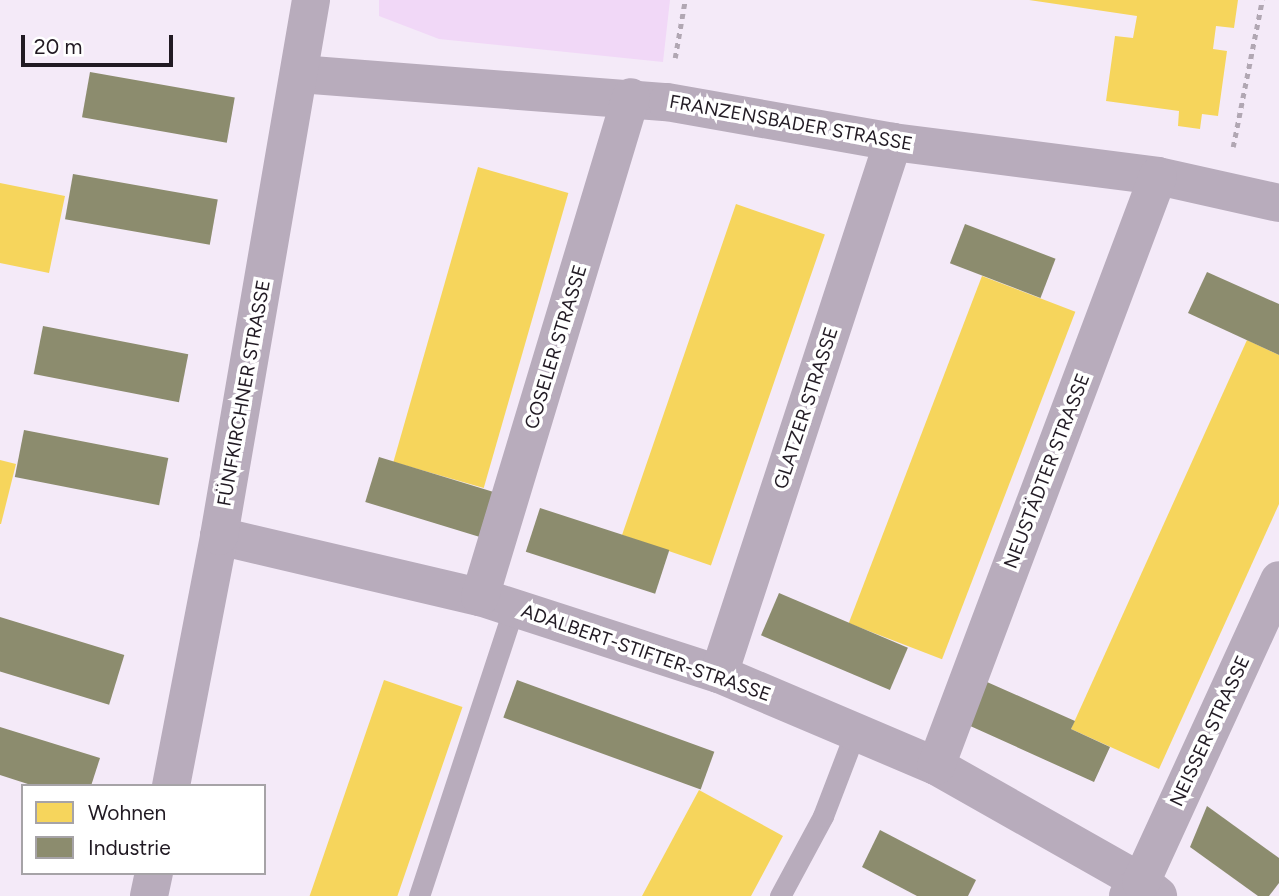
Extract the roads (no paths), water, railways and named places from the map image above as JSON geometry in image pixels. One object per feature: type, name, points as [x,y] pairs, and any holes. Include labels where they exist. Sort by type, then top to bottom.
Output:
[{"type":"street","name":"FÜNFKIRCHNER STRASSE","points":[[171,784],[219,536],[312,0]]},
{"type":"street","name":"FRANZENSBADER STRASSE","points":[[299,74],[649,100],[893,142],[1158,176],[1225,187],[1279,203]]},
{"type":"street","name":"COSELER STRASSE","points":[[497,602],[649,100]]},
{"type":"street","name":"GLATZER STRASSE","points":[[719,674],[893,142]]},
{"type":"street","name":"NEUSTÄDTER STRASSE","points":[[936,766],[1158,176]]},
{"type":"street","name":"ADALBERT-STIFTER-STRASSE","points":[[219,536],[497,602],[719,674],[936,766],[1142,891]]},
{"type":"street","name":"NEISSER STRASSE","points":[[1142,891],[1279,580]]},
{"type":"street","points":[[149,896],[154,875]]},
{"type":"lane","points":[[419,896],[497,602]]},
{"type":"lane","points":[[780,896],[824,816],[856,730]]}]
